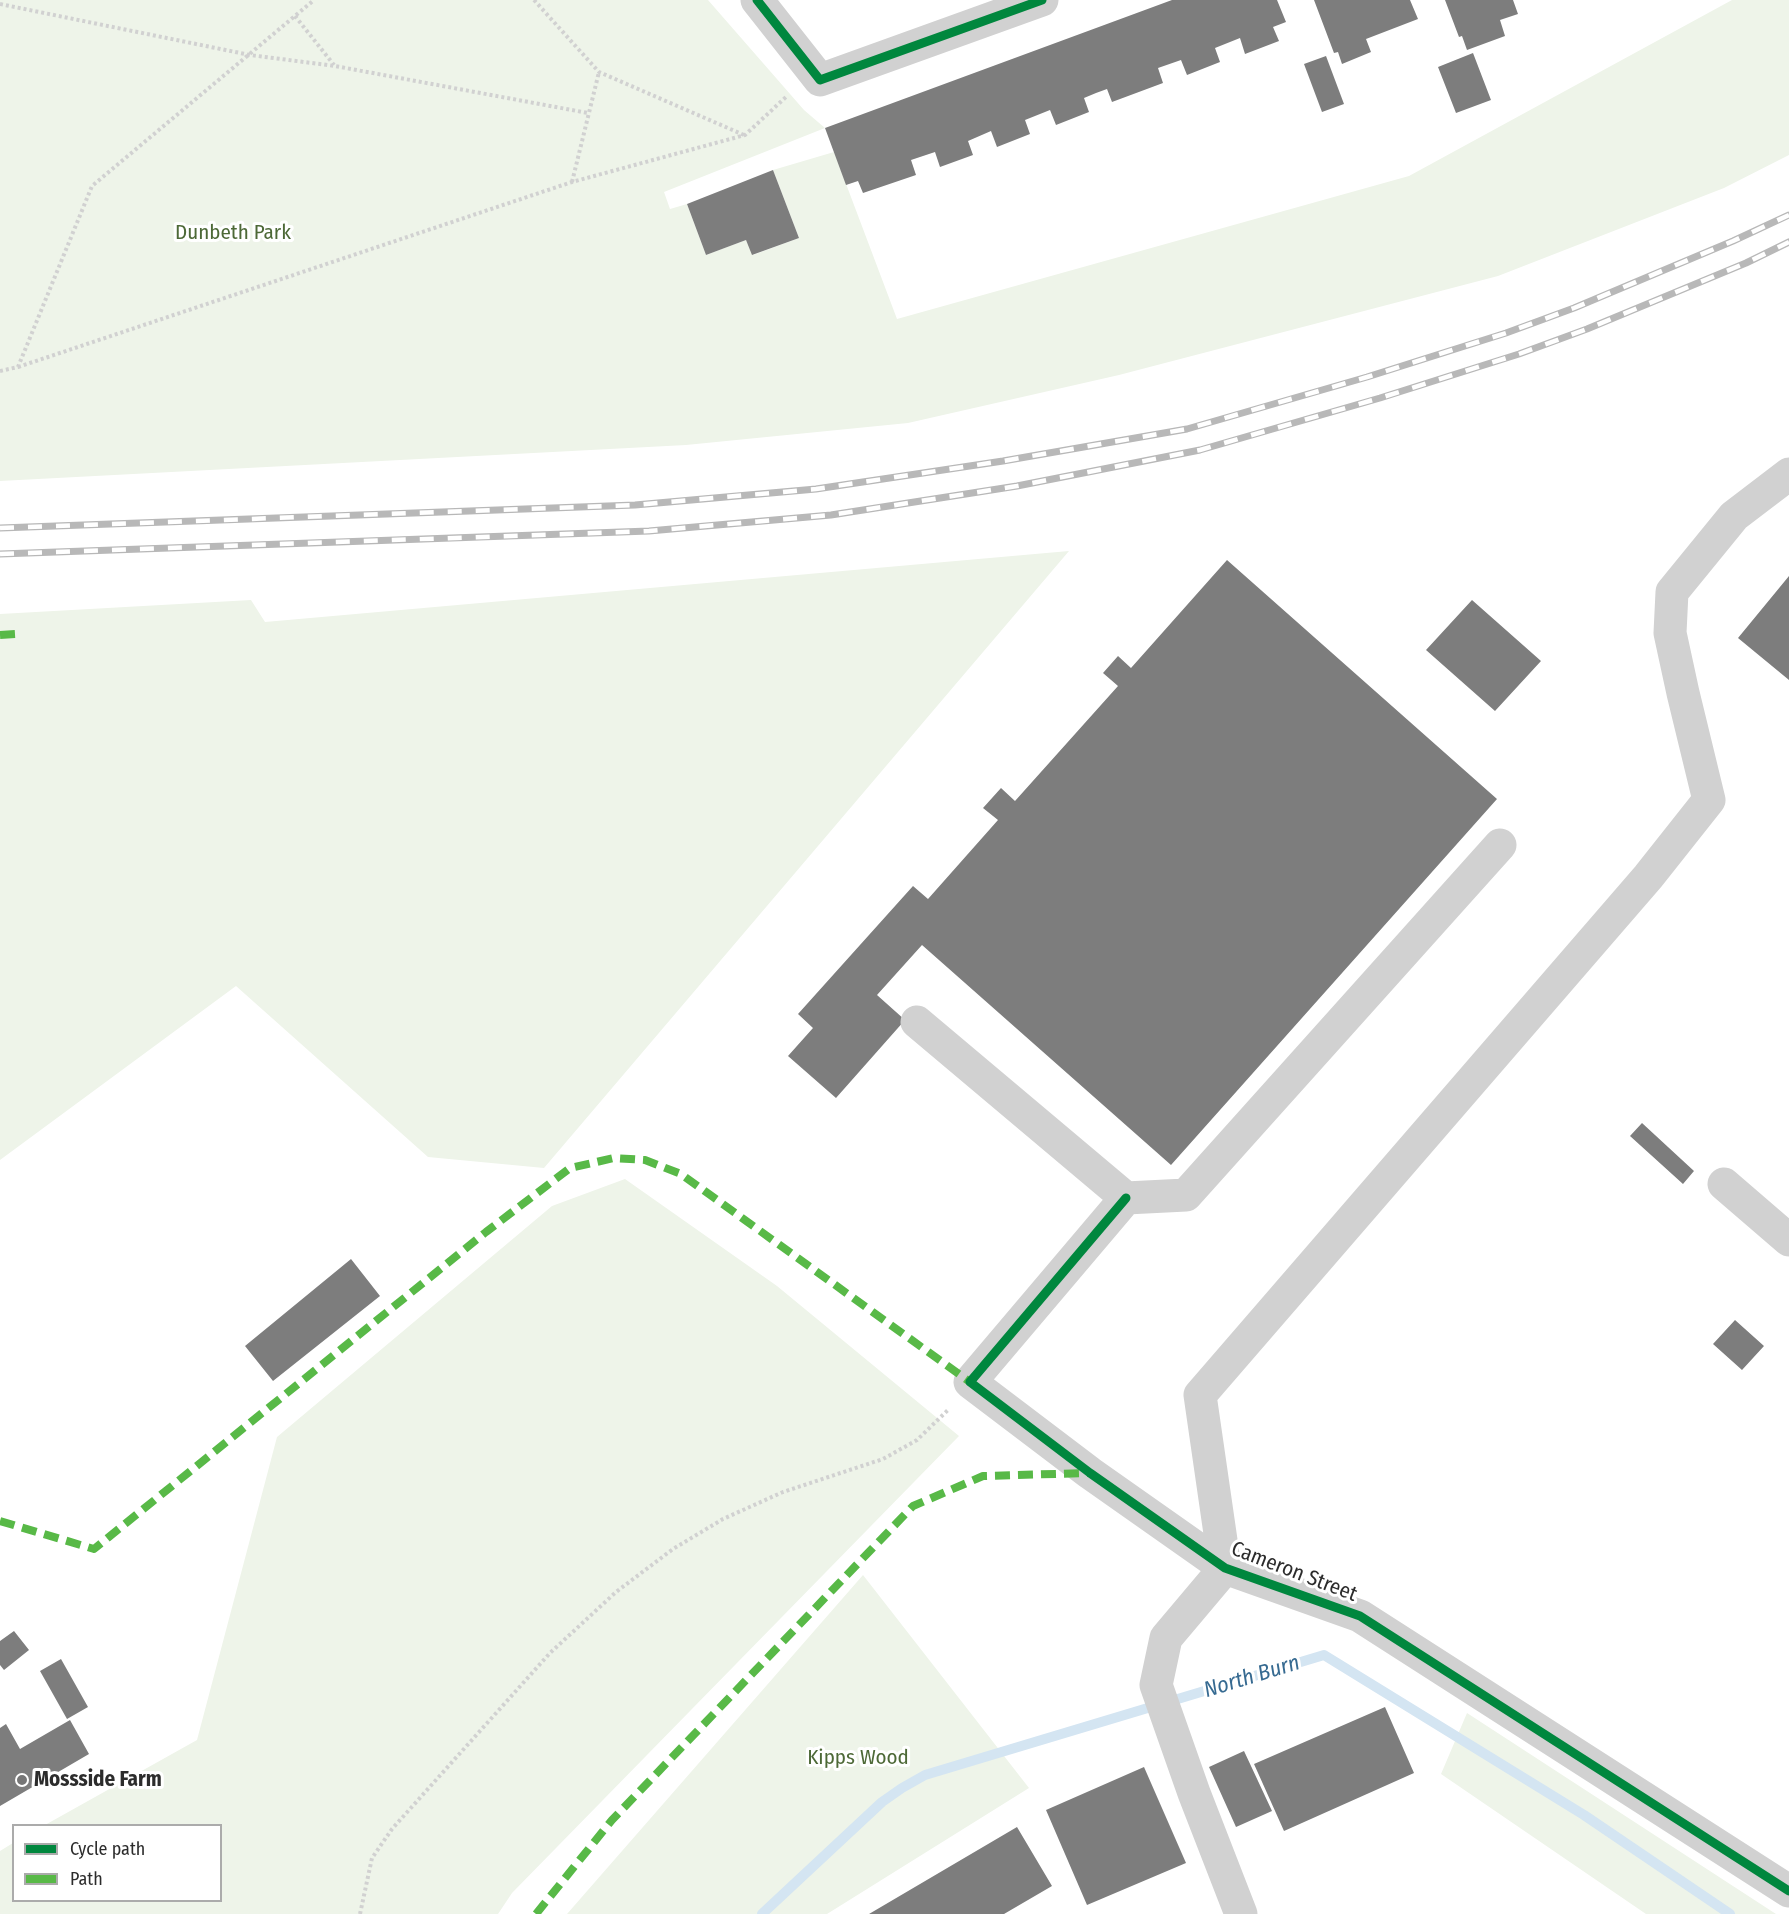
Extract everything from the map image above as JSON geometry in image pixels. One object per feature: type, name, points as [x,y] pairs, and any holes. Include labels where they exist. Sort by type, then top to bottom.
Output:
[{"type":"street","points":[[757,0],[820,80],[1042,0]]},
{"type":"street","points":[[1241,1914],[1156,1685],[1166,1638],[1225,1568],[1200,1395],[1641,886],[1709,800],[1670,633],[1672,592],[1734,516],[1789,474]]},
{"type":"street","points":[[917,1022],[1126,1198],[1186,1195],[1500,845]]},
{"type":"street","points":[[1724,1184],[1789,1240]]},
{"type":"street","points":[[970,1382],[1126,1198]]},
{"type":"street","name":"Cameron Street","points":[[970,1382],[1090,1473],[1225,1568],[1360,1616],[1789,1891]]},
{"type":"path","points":[[18,367],[92,186],[314,0]]},
{"type":"path","points":[[534,0],[599,72],[745,135]]},
{"type":"path","points":[[0,4],[250,55],[335,66],[588,113]]},
{"type":"path","points":[[295,16],[335,66]]},
{"type":"path","points":[[572,182],[599,72]]},
{"type":"path","points":[[0,370],[18,367],[572,182],[745,135],[790,94],[820,80]]},
{"type":"path","points":[[360,1914],[372,1858],[392,1829],[550,1653],[616,1592],[673,1549],[723,1519],[783,1492],[883,1459],[918,1440],[970,1382]]},
{"type":"green space","name":"Dunbeth Park","points":[[0,0],[708,0],[804,110],[825,128],[664,192],[670,209],[687,204],[706,255],[746,240],[753,255],[799,238],[773,170],[834,152],[897,319],[1409,176],[1732,0],[1789,0],[1789,155],[1724,188],[1498,276],[1119,375],[908,423],[686,445],[0,481]]},
{"type":"green space","points":[[1069,551],[544,1168],[428,1157],[236,986],[0,1160],[0,614],[251,600],[265,622]]},
{"type":"green space","points":[[625,1179],[777,1286],[959,1436],[512,1893],[498,1914],[0,1914],[0,1851],[12,1844],[12,1902],[222,1902],[222,1824],[47,1824],[197,1740],[277,1437],[552,1206]]},
{"type":"green space","name":"Kipps Wood","points":[[863,1575],[1029,1788],[827,1914],[567,1914]]},
{"type":"green space","points":[[1467,1713],[1776,1914],[1646,1914],[1441,1774]]},
{"type":"building","points":[[1172,0],[1277,0],[1286,22],[1273,27],[1279,41],[1245,54],[1240,38],[1215,48],[1220,62],[1187,75],[1181,60],[1158,68],[1163,83],[1112,102],[1107,89],[1096,93],[1084,98],[1089,112],[1056,125],[1050,110],[1025,120],[1030,134],[997,147],[991,131],[968,141],[973,155],[940,167],[935,152],[911,160],[916,175],[863,193],[858,181],[846,185],[825,128]]},
{"type":"building","points":[[1314,0],[1410,0],[1418,19],[1366,39],[1371,52],[1342,64],[1338,52],[1334,53]]},
{"type":"building","points":[[1445,0],[1513,0],[1518,14],[1500,20],[1505,36],[1467,50],[1462,36],[1459,37]]},
{"type":"building","points":[[1473,53],[1491,100],[1456,113],[1438,67]]},
{"type":"building","points":[[1326,56],[1344,104],[1322,112],[1304,64]]},
{"type":"building","points":[[773,170],[799,238],[752,255],[746,240],[706,255],[687,204]]},
{"type":"building","points":[[1227,560],[1497,799],[1171,1165],[922,945],[877,995],[905,1020],[836,1098],[788,1056],[813,1028],[798,1014],[913,886],[928,899],[998,820],[983,808],[1001,788],[1015,801],[1118,686],[1103,673],[1118,656],[1131,668]]},
{"type":"building","points":[[1789,576],[1789,680],[1738,638]]},
{"type":"building","points":[[1472,600],[1541,661],[1495,711],[1426,650]]},
{"type":"building","points":[[1642,1123],[1694,1171],[1683,1184],[1630,1136]]},
{"type":"building","points":[[351,1259],[380,1296],[273,1381],[245,1346]]},
{"type":"building","points":[[1735,1320],[1764,1346],[1742,1370],[1713,1344]]},
{"type":"building","points":[[14,1631],[29,1650],[4,1670],[0,1665],[0,1641]]},
{"type":"building","points":[[61,1659],[88,1707],[67,1719],[40,1671]]},
{"type":"building","points":[[1385,1707],[1414,1773],[1284,1831],[1254,1764]]},
{"type":"building","name":"Mossside Farm","points":[[70,1720],[89,1754],[0,1806],[0,1728],[6,1724],[20,1749]]},
{"type":"building","points":[[1244,1751],[1272,1811],[1236,1827],[1209,1767]]},
{"type":"building","points":[[1144,1767],[1186,1863],[1087,1905],[1046,1810]]},
{"type":"building","points":[[1017,1827],[1052,1886],[1004,1914],[869,1914]]},
{"type":"waterway","name":"North Burn","points":[[762,1914],[882,1802],[925,1775],[1324,1655],[1584,1815],[1730,1914]]},
{"type":"railway","points":[[0,528],[635,505],[816,489],[1003,461],[1187,429],[1367,377],[1506,333],[1574,308],[1789,215]]},
{"type":"railway","points":[[0,554],[649,531],[831,515],[1017,486],[1200,450],[1380,398],[1519,354],[1587,329],[1746,263],[1789,242]]},
{"type":"marked path","points":[[0,635],[16,634]]},
{"type":"marked path","points":[[0,1521],[94,1549],[486,1232],[570,1168],[614,1158],[645,1160],[681,1174],[970,1382]]},
{"type":"marked path","points":[[536,1914],[612,1820],[913,1506],[983,1476],[1089,1473]]},
{"type":"cycle path","points":[[757,0],[820,80],[1042,0]]},
{"type":"cycle path","points":[[1126,1198],[970,1382],[1090,1473],[1225,1568],[1360,1616],[1789,1891]]},
{"type":"place","name":"Mossside Farm","points":[[22,1780]]}]
